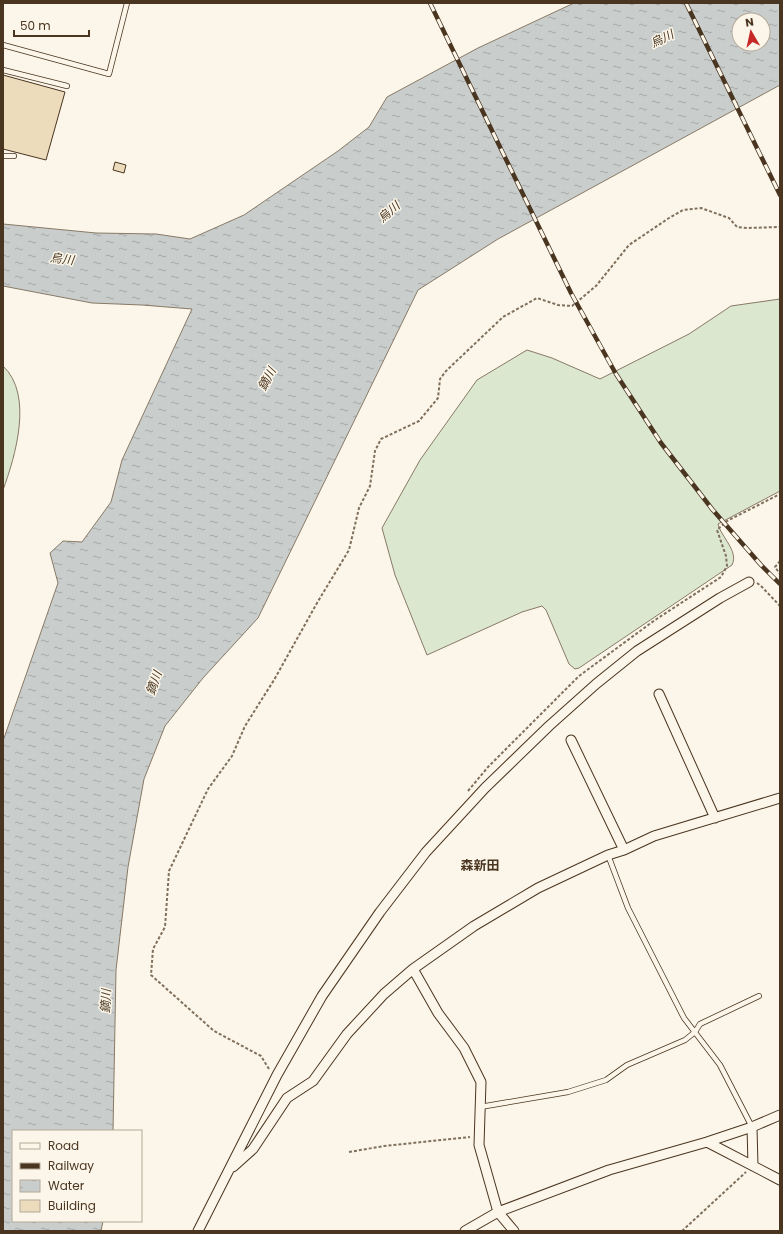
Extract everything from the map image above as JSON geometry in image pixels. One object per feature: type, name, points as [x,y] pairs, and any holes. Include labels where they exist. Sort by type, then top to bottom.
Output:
[{"type":"street","points":[[198,1231],[231,1169],[277,1075],[322,996],[380,912],[426,852],[490,783],[549,726],[596,684],[637,651],[720,598],[749,582]]},
{"type":"street","points":[[659,694],[715,818]]},
{"type":"street","points":[[571,740],[624,850]]},
{"type":"street","points":[[231,1169],[253,1149],[287,1098],[313,1081],[347,1034],[384,994],[413,969],[474,926],[538,888],[608,855],[624,850],[654,836],[780,798]]},
{"type":"street","points":[[413,969],[438,1013],[464,1048],[481,1082],[479,1145],[498,1212],[514,1231]]},
{"type":"street","points":[[465,1231],[498,1212],[609,1170],[707,1142],[752,1127],[780,1115]]},
{"type":"street","points":[[752,1127],[753,1166]]},
{"type":"street","points":[[707,1142],[780,1180]]},
{"type":"lane","points":[[3,45],[109,74],[127,3]]},
{"type":"lane","points":[[3,70],[67,86]]},
{"type":"lane","points":[[3,156],[14,156]]},
{"type":"lane","points":[[608,855],[628,908],[684,1018],[720,1065],[752,1127]]},
{"type":"lane","points":[[480,1107],[568,1092],[606,1080],[627,1065],[685,1040],[695,1032],[700,1024],[759,996]]},
{"type":"path","points":[[266,1075],[269,1068],[261,1056],[214,1031],[151,975],[153,949],[165,927],[169,871],[208,789],[232,756],[245,726],[274,680],[316,603],[349,550],[359,508],[370,486],[375,450],[381,439],[419,421],[438,398],[440,379],[446,371],[503,317],[537,298],[558,306],[572,306],[596,286],[629,245],[683,210],[701,208],[729,218],[738,227],[747,228],[780,226]]},
{"type":"path","points":[[464,796],[488,767],[579,676],[655,620],[721,577],[727,566],[726,556],[717,530],[727,521],[780,494]]},
{"type":"path","points":[[780,561],[775,567],[780,574]]},
{"type":"path","points":[[749,582],[755,582],[761,586],[780,606]]},
{"type":"path","points":[[349,1152],[384,1146],[479,1136]]},
{"type":"path","points":[[682,1231],[753,1166]]},
{"type":"green space","points":[[780,299],[780,491],[718,524],[731,549],[734,560],[732,565],[579,668],[575,669],[569,664],[546,610],[542,606],[522,612],[427,655],[395,575],[382,528],[420,460],[477,380],[527,350],[552,358],[600,379],[689,334],[731,306]]},
{"type":"green space","points":[[3,366],[12,378],[18,393],[20,409],[16,444],[3,490]]},
{"type":"water","points":[[574,3],[780,3],[780,85],[498,239],[418,290],[258,618],[203,678],[165,726],[144,779],[128,867],[116,970],[113,1130],[12,1130],[12,1222],[103,1222],[101,1231],[3,1231],[3,741],[58,583],[50,553],[63,541],[82,542],[111,502],[122,460],[192,309],[92,303],[3,286],[3,224],[96,233],[156,234],[190,239],[244,215],[338,151],[369,127],[387,97],[478,48]]},
{"type":"building","points":[[3,75],[65,92],[46,160],[3,149]]},
{"type":"building","points":[[115,162],[126,165],[124,173],[113,170]]},
{"type":"railway","points":[[430,3],[571,293],[616,374],[661,443],[712,509],[761,565],[780,584]]},
{"type":"railway","points":[[686,3],[780,195]]},
{"type":"district","name":"森新田","points":[[480,865]]},
{"type":"water label","name":"烏川","points":[[662,39]]},
{"type":"water label","name":"烏川","points":[[389,212]]},
{"type":"water label","name":"烏川","points":[[62,259]]},
{"type":"water label","name":"鏑川","points":[[267,379]]},
{"type":"water label","name":"鏑川","points":[[154,683]]},
{"type":"water label","name":"鏑川","points":[[106,1001]]}]
